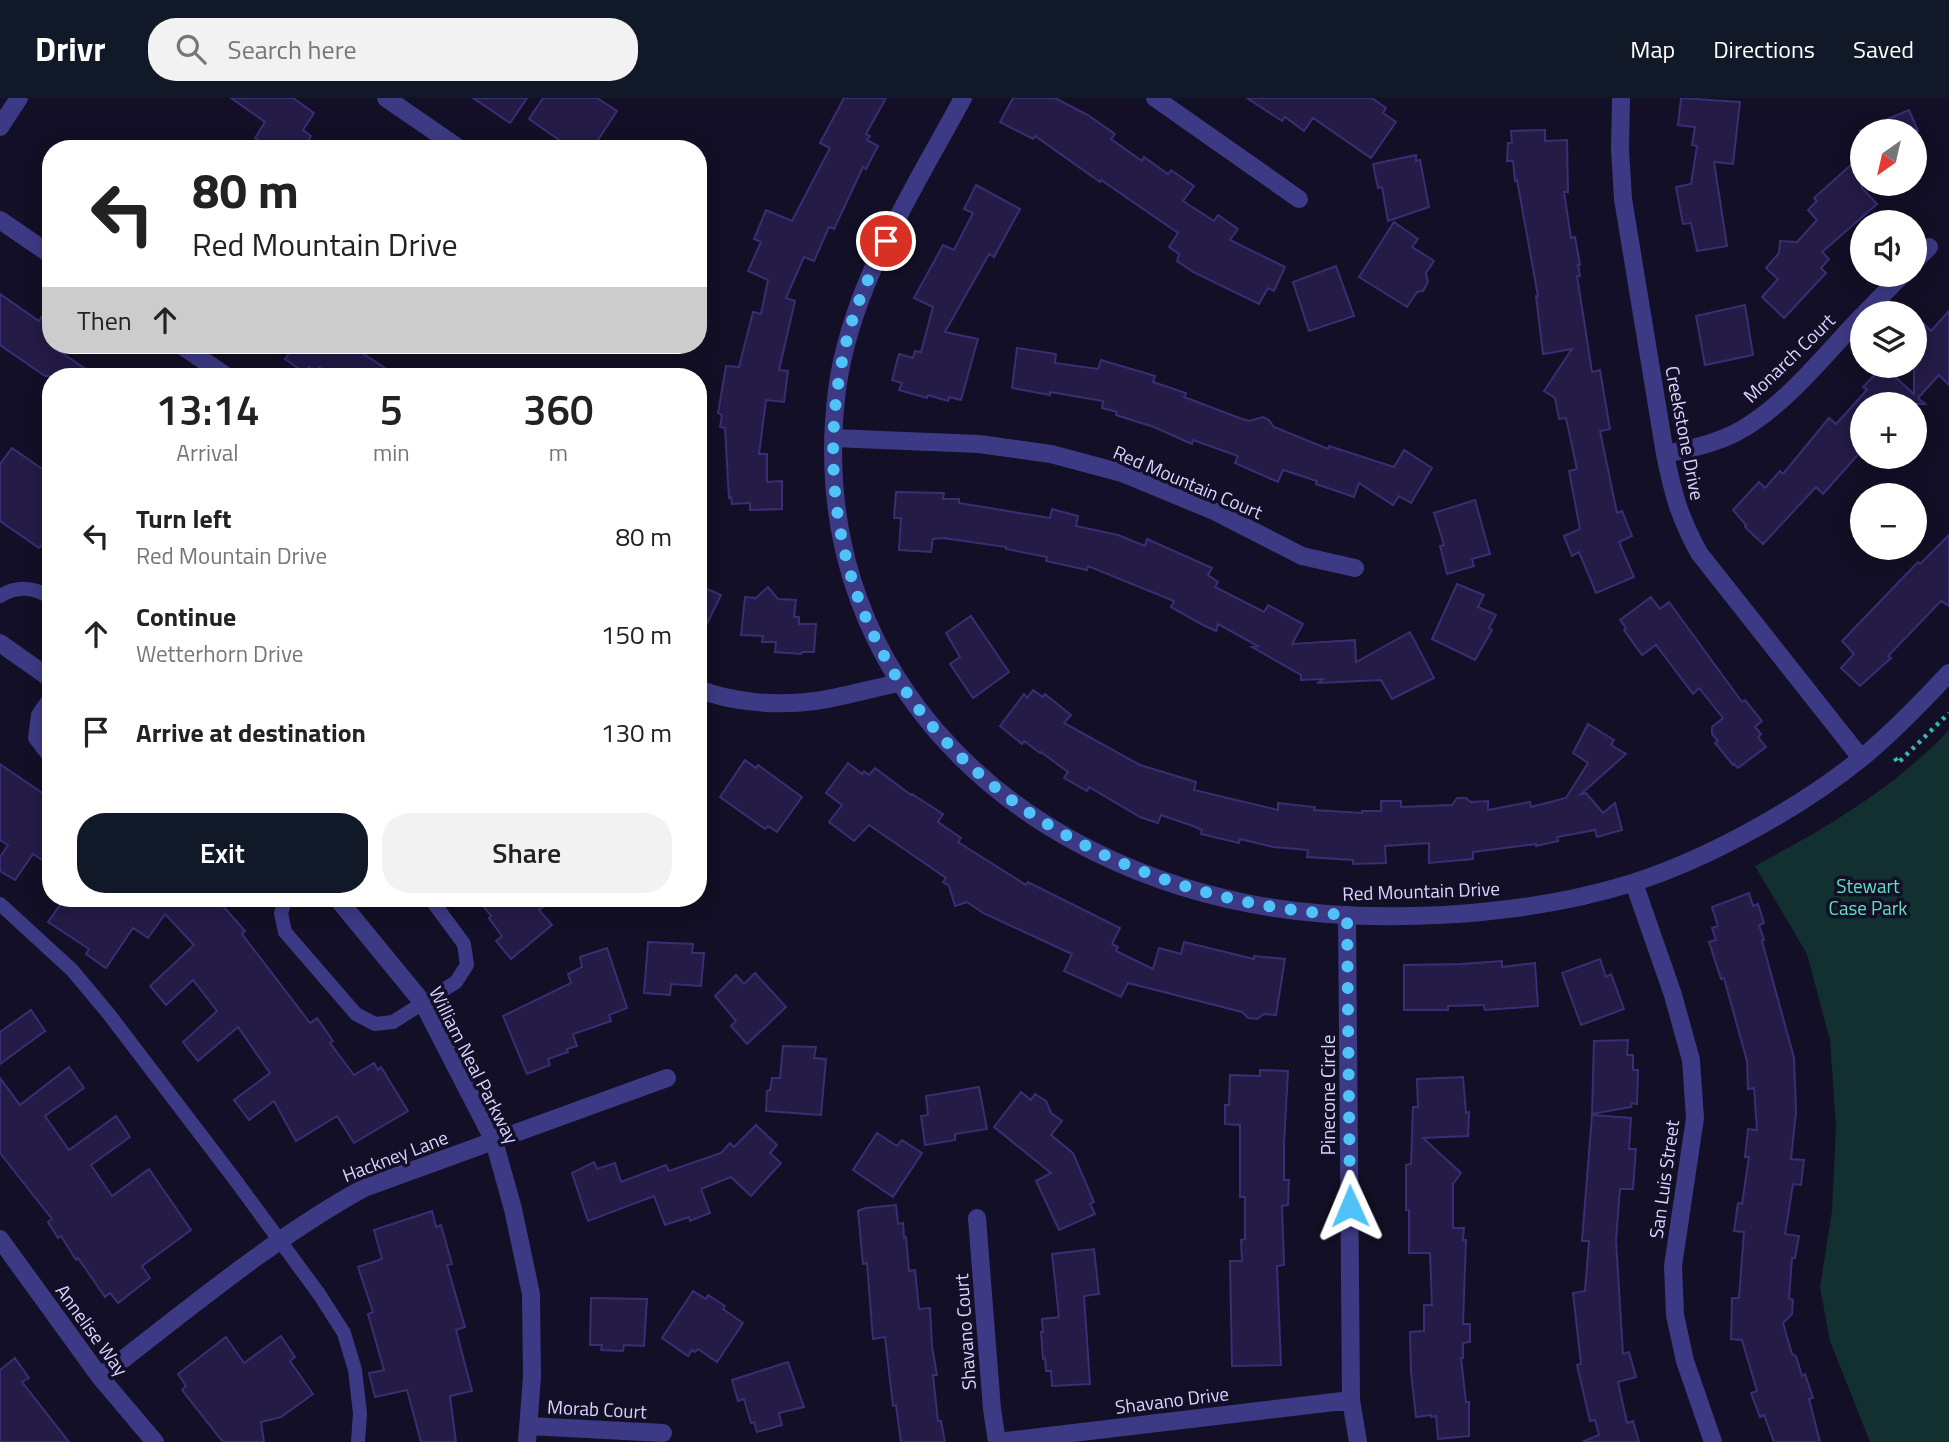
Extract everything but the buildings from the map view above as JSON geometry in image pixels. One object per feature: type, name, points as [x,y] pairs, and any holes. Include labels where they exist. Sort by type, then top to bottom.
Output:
[{"type":"street","points":[[0,127],[19,98]]},
{"type":"street","points":[[386,98],[447,140]]},
{"type":"street","name":"Red Mountain Drive","points":[[963,98],[886,241],[862,292],[847,339],[833,438],[836,504],[844,554],[855,590],[875,640],[900,683],[929,723],[960,757],[1000,793],[1070,838],[1104,856],[1176,884],[1250,904],[1310,913],[1347,915],[1485,912],[1542,905],[1634,883],[1732,840],[1782,812],[1861,758],[1905,719],[1949,673]]},
{"type":"street","points":[[1155,98],[1298,199]]},
{"type":"street","name":"Creekstone Drive","points":[[1621,98],[1623,199],[1665,454],[1681,519],[1699,552],[1861,758]]},
{"type":"street","points":[[0,220],[42,249]]},
{"type":"street","name":"Monarch Court","points":[[1877,301],[1890,287]]},
{"type":"street","name":"Monarch Court","points":[[1665,454],[1719,439],[1751,424],[1779,402],[1850,328]]},
{"type":"street","points":[[194,354],[214,368]]},
{"type":"street","name":"Red Mountain Court","points":[[833,438],[979,444],[1051,454],[1122,473],[1214,511],[1302,556],[1355,568]]},
{"type":"street","points":[[0,643],[42,672]]},
{"type":"street","points":[[707,691],[747,701],[774,703],[816,701],[900,683]]},
{"type":"street","name":"San Luis Street","points":[[1634,883],[1691,1060],[1695,1118],[1673,1266],[1675,1315],[1685,1362],[1713,1442]]},
{"type":"street","name":"William Neal Parkway","points":[[344,907],[423,1003],[494,1142],[513,1209],[531,1294],[532,1377],[528,1434]]},
{"type":"street","name":"Pinecone Circle","points":[[1347,915],[1351,1400],[1358,1442]]},
{"type":"street","name":"Hackney Lane","points":[[100,1377],[281,1240],[327,1208],[364,1188],[667,1078]]},
{"type":"street","name":"Shavano Court","points":[[977,1218],[997,1442]]},
{"type":"street","name":"Annelise Way","points":[[0,1239],[100,1377],[155,1442]]},
{"type":"street","name":"Shavano Drive","points":[[997,1442],[1351,1400]]},
{"type":"street","name":"Morab Court","points":[[528,1434],[663,1433]]},
{"type":"lane","points":[[0,596],[12,588],[37,589],[42,592]]},
{"type":"lane","points":[[42,709],[38,715],[35,738],[42,747]]},
{"type":"lane","points":[[0,904],[72,970],[108,1013],[281,1240],[344,1333],[355,1370],[360,1413],[358,1442]]},
{"type":"lane","points":[[283,907],[281,913],[285,932],[356,1014],[375,1024],[393,1022],[456,982],[467,965],[464,944],[437,907]]},
{"type":"path","points":[[1895,758],[1898,763],[1949,713]]},
{"type":"green space","name":"Stewart Case Park","points":[[1949,730],[1949,1442],[1870,1442],[1830,1341],[1820,1287],[1832,1211],[1836,1127],[1830,1040],[1807,954],[1755,866],[1858,806],[1906,771]]},
{"type":"route","points":[[886,241],[862,292],[847,339],[833,438],[836,504],[844,554],[875,640],[900,683],[929,723],[960,757],[1000,793],[1070,838],[1104,856],[1176,884],[1250,904],[1310,913],[1347,915],[1350,1206]]}]
